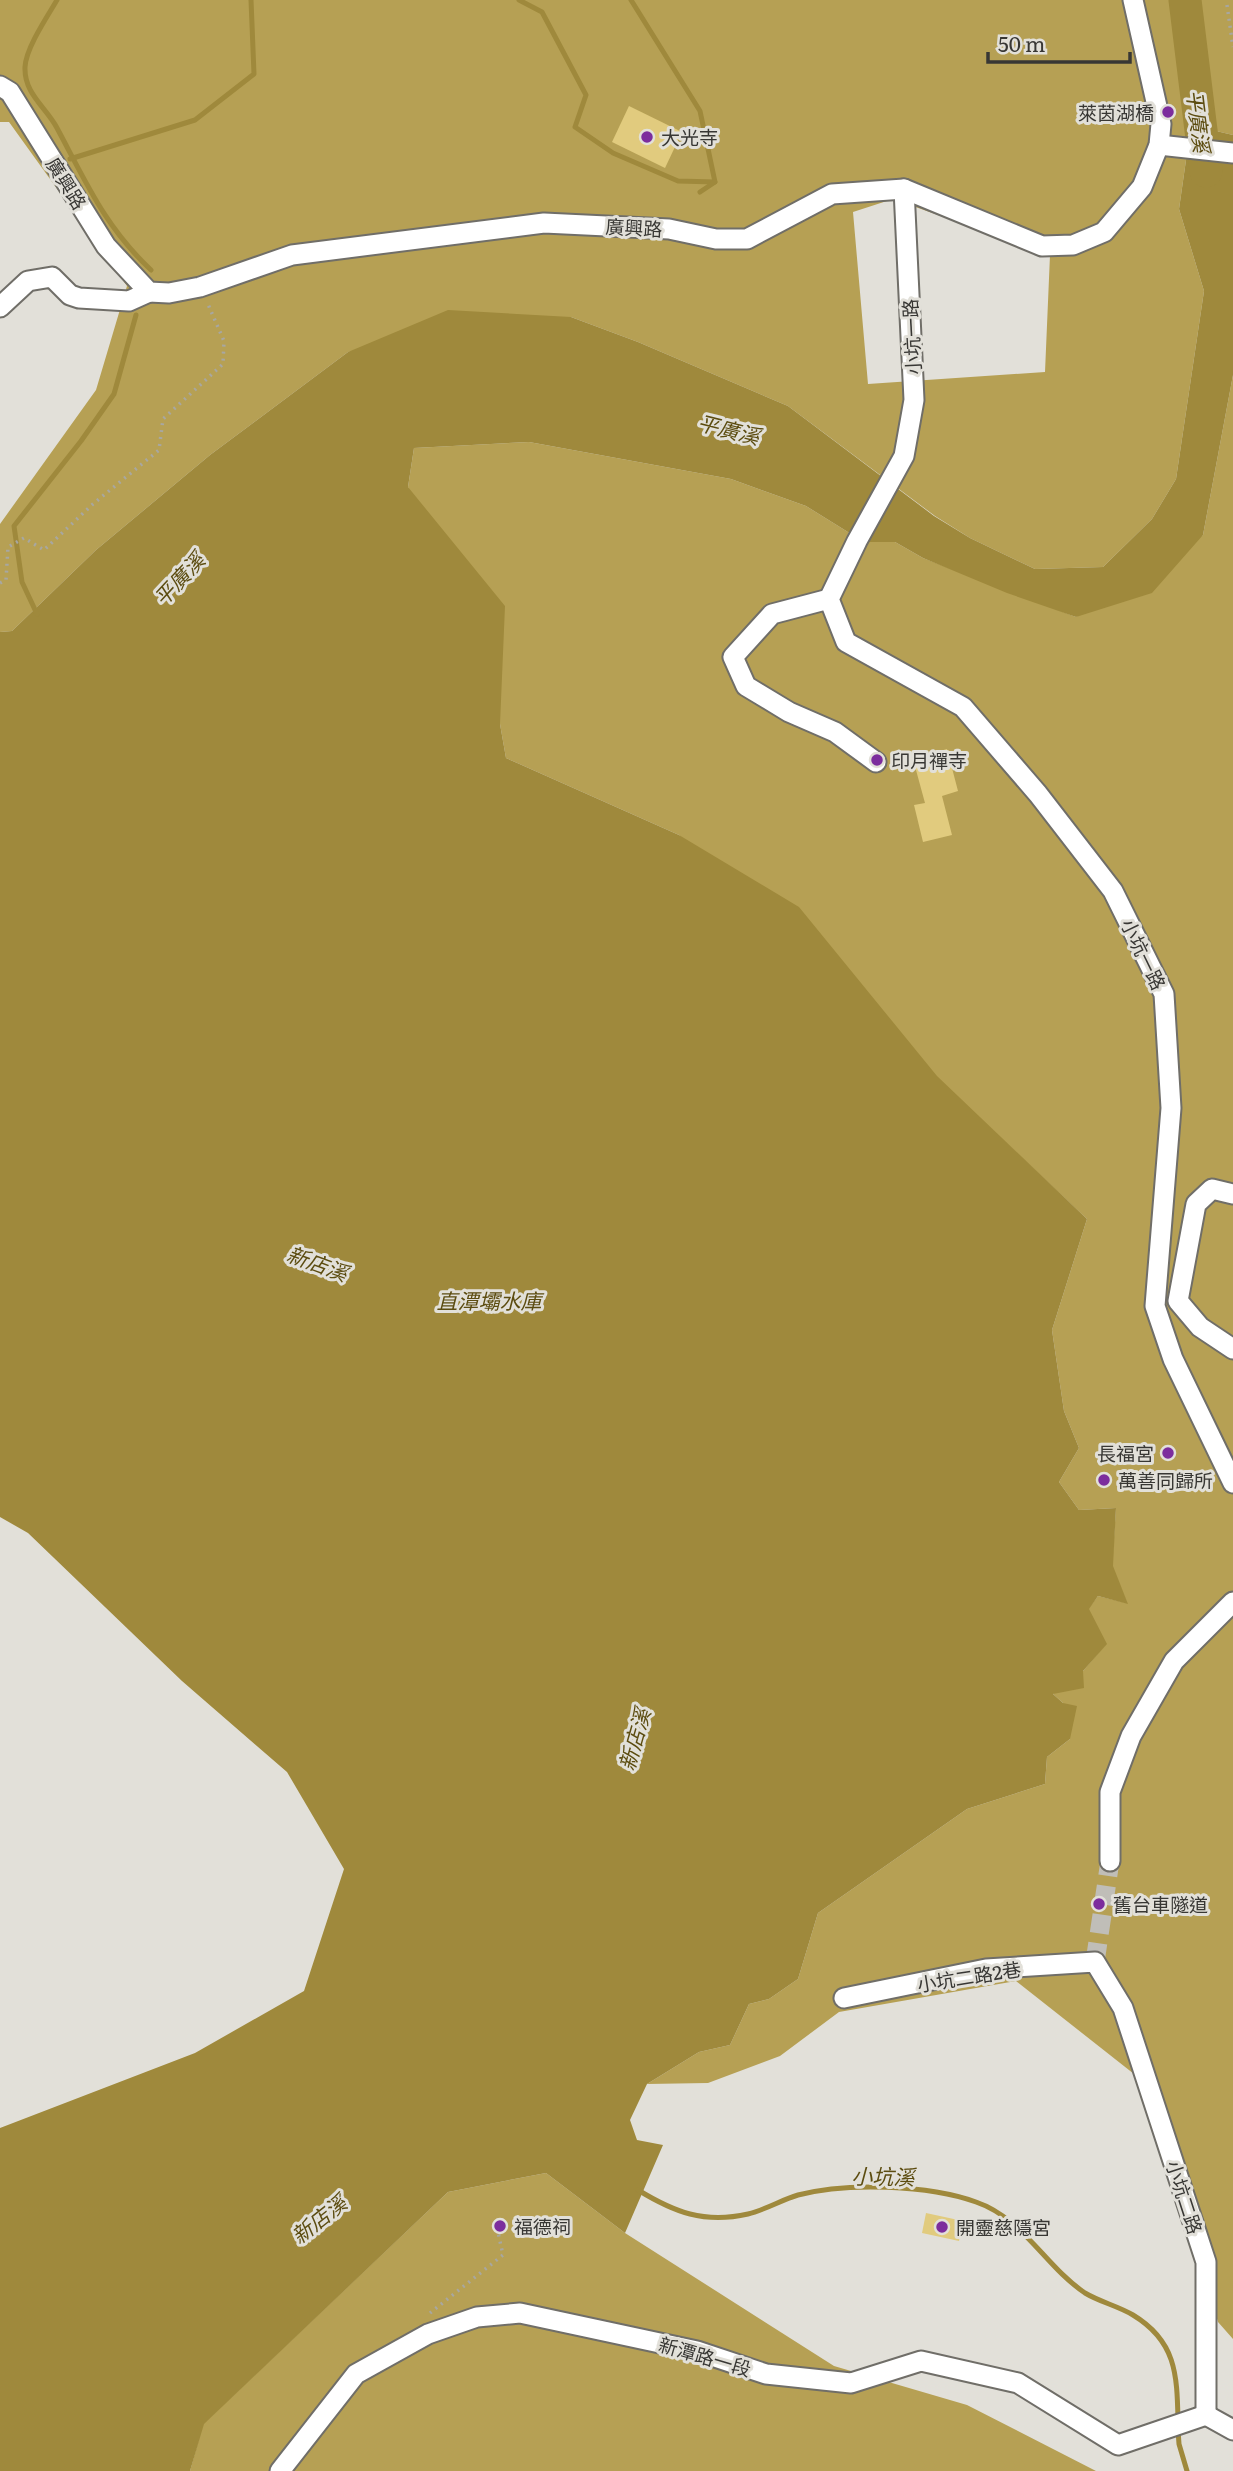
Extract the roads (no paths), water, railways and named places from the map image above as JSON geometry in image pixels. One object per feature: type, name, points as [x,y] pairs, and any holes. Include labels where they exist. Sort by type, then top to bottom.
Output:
[{"type":"street","name":"廣興路","points":[[0,86],[10,92],[106,246],[149,292],[169,293],[200,286],[292,255],[544,223],[669,229],[716,239],[747,239],[832,194],[904,189],[1042,246],[1073,245],[1104,232],[1142,187],[1166,146],[1133,0]]},
{"type":"street","points":[[1166,146],[1233,153]]},
{"type":"street","name":"小坑一路","points":[[904,189],[914,400],[904,456],[857,541],[829,599],[846,642],[962,707],[1038,793],[1113,891],[1164,994],[1171,1108],[1155,1306],[1173,1359],[1233,1483]]},
{"type":"street","points":[[0,307],[28,281],[52,277],[70,295],[79,298],[129,301],[149,292]]},
{"type":"street","points":[[829,599],[772,614],[733,657],[746,685],[789,712],[835,732],[876,762]]},
{"type":"street","points":[[1233,1194],[1212,1189],[1196,1204],[1178,1301],[1200,1327],[1233,1349]]},
{"type":"street","points":[[1110,1861],[1110,1792],[1131,1736],[1174,1661],[1233,1602]]},
{"type":"street","name":"小坑二路2巷","points":[[844,1998],[986,1969],[1095,1962]]},
{"type":"street","name":"小坑二路","points":[[1095,1962],[1124,2008],[1206,2262],[1198,2418]]},
{"type":"street","name":"新潭路一段","points":[[281,2471],[356,2374],[428,2334],[477,2317],[520,2313],[697,2351],[766,2374],[850,2383],[921,2361],[1018,2383],[1118,2445],[1198,2418]]},
{"type":"street","points":[[1198,2418],[1233,2430]]},
{"type":"water","name":"直潭壩水庫","points":[[1191,125],[1233,135],[1233,375],[1203,535],[1152,593],[1076,617],[1007,593],[923,558],[895,542],[864,542],[806,506],[731,479],[529,442],[414,448],[408,487],[505,606],[500,724],[506,758],[679,835],[799,907],[937,1076],[1087,1219],[1052,1330],[1064,1411],[1079,1448],[1059,1482],[1079,1510],[1116,1508],[1113,1566],[1128,1604],[1098,1596],[1089,1609],[1107,1644],[1083,1671],[1084,1688],[1053,1694],[1063,1703],[1077,1706],[1070,1739],[1047,1757],[1045,1784],[967,1809],[818,1913],[798,1979],[769,1999],[749,2004],[730,2045],[699,2052],[647,2084],[630,2120],[637,2140],[663,2145],[625,2233],[546,2173],[448,2192],[204,2424],[190,2471],[0,2471],[0,2128],[195,2053],[304,1991],[344,1869],[287,1772],[182,1681],[28,1533],[0,1517],[0,632],[12,631],[96,550],[210,455],[348,352],[448,310],[571,317],[638,342],[788,406],[934,516],[970,538],[1035,569],[1103,567],[1152,519],[1176,479],[1204,291],[1179,209]]},
{"type":"waterway","points":[[57,0],[26,59],[28,85],[57,128],[109,220],[151,270]]},
{"type":"waterway","points":[[70,159],[195,120],[254,74],[251,0]]},
{"type":"waterway","points":[[519,0],[542,12],[586,95],[575,127],[613,153],[678,181],[715,182]]},
{"type":"waterway","points":[[631,0],[700,111],[715,182],[700,192]]},
{"type":"waterway","name":"平廣溪","points":[[1185,0],[1206,171]]},
{"type":"waterway","points":[[37,614],[22,582],[14,526],[114,394],[136,315]]},
{"type":"waterway","name":"小坑溪","points":[[638,2190],[677,2210],[717,2218],[748,2214],[798,2195],[863,2187],[935,2192],[957,2196],[993,2209],[1021,2231],[1058,2270],[1085,2293],[1133,2315],[1158,2336],[1166,2348],[1175,2373],[1178,2420]]},
{"type":"waterway","name":"小坑溪","points":[[1178,2430],[1187,2471]]},
{"type":"tunnel","points":[[1095,1962],[1110,1861]]},
{"type":"place","name":"萊茵湖橋","points":[[1168,112]]},
{"type":"place","name":"大光寺","points":[[647,137]]},
{"type":"place","name":"印月禪寺","points":[[877,760]]},
{"type":"place","name":"長福宮","points":[[1168,1453]]},
{"type":"place","name":"萬善同歸所","points":[[1104,1480]]},
{"type":"place","name":"舊台車隧道","points":[[1099,1904]]},
{"type":"place","name":"福德祠","points":[[500,2226]]},
{"type":"place","name":"開靈慈隱宮","points":[[942,2227]]},
{"type":"water label","name":"新店溪","points":[[318,1262]]},
{"type":"water label","name":"新店溪","points":[[633,1739]]},
{"type":"water label","name":"新店溪","points":[[318,2218]]}]
